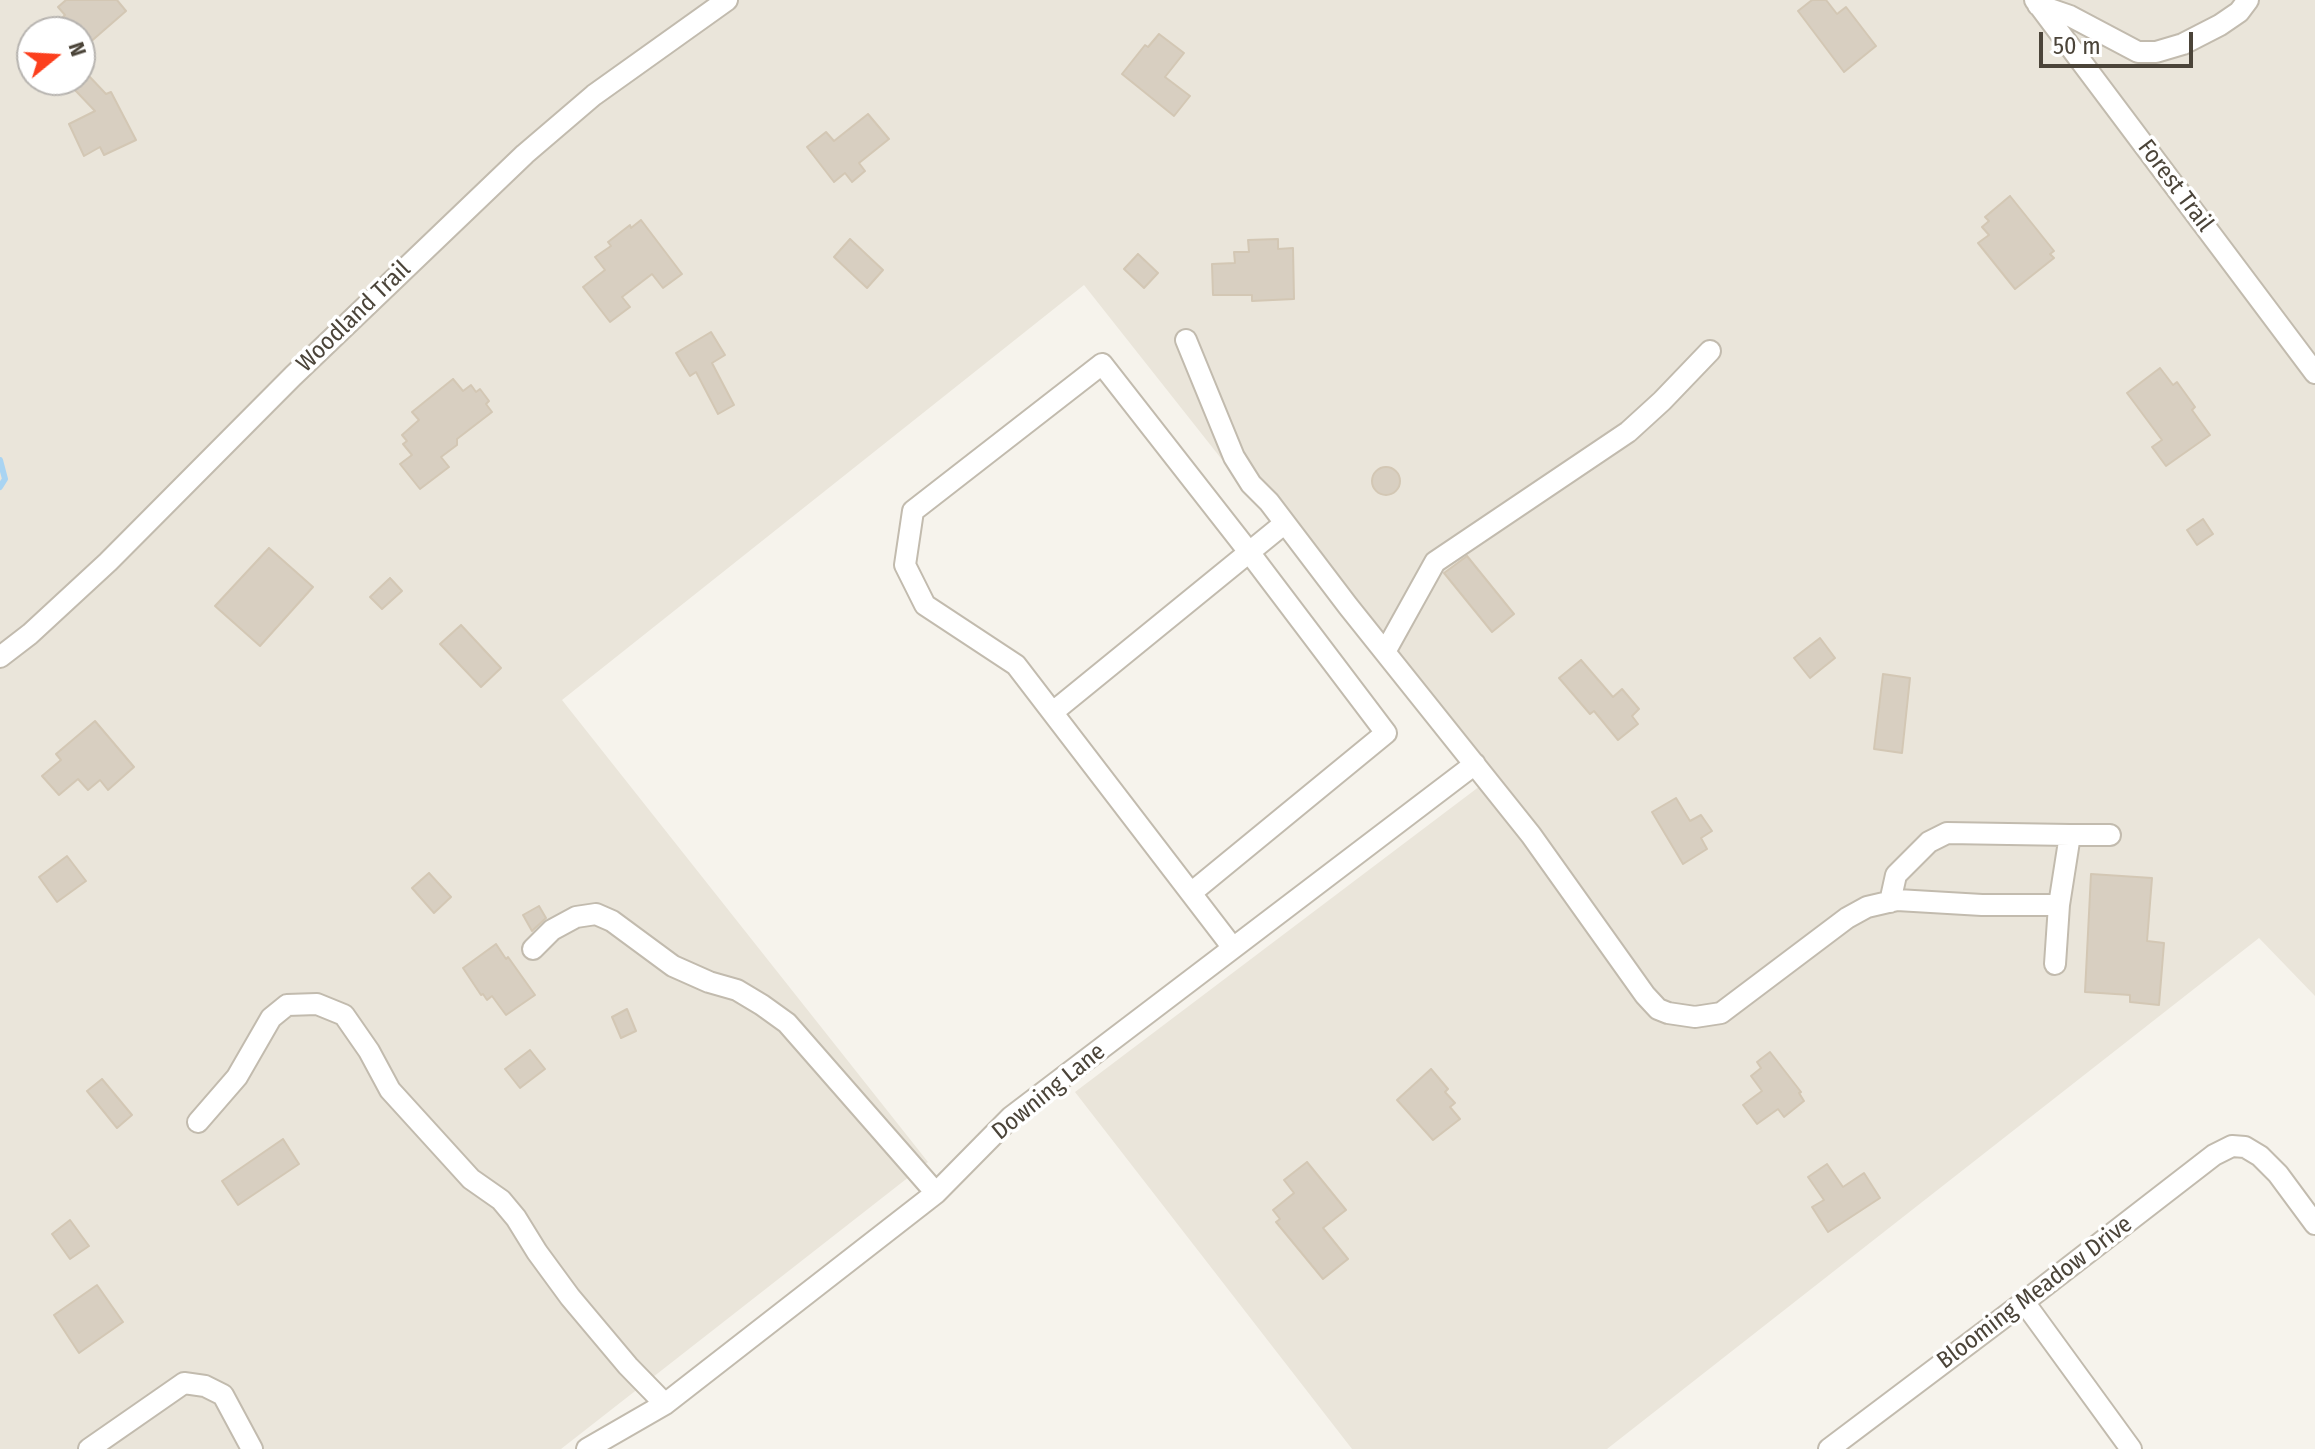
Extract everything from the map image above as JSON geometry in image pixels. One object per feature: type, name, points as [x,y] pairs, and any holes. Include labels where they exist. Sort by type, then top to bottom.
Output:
[{"type":"street","name":"Woodland Trail","points":[[0,657],[30,634],[108,562],[293,376],[525,154],[594,95],[727,0]]},
{"type":"street","points":[[2036,2],[2138,52],[2156,52],[2183,44],[2220,25],[2239,12],[2248,0]]},
{"type":"street","name":"Forest Trail","points":[[2036,2],[2315,373]]},
{"type":"street","points":[[1186,340],[1234,457],[1251,484],[1269,502],[1531,835],[1658,1009],[1695,1017],[1721,1013],[1847,918],[1867,907],[1890,902],[2059,905]]},
{"type":"street","points":[[1385,652],[1435,562],[1628,432],[1710,351]]},
{"type":"street","points":[[1191,893],[1386,733],[1102,364],[913,511],[905,565],[925,605],[1016,665],[1233,948]]},
{"type":"street","points":[[1053,712],[1285,523]]},
{"type":"street","name":"Downing Lane","points":[[587,1449],[665,1404],[936,1193],[1011,1117],[1475,764]]},
{"type":"street","points":[[1890,902],[1896,875],[1929,842],[1947,833],[2110,835]]},
{"type":"street","points":[[2055,964],[2059,905],[2070,835]]},
{"type":"street","points":[[533,949],[552,930],[576,917],[596,914],[612,921],[673,966],[737,990],[762,1005],[787,1023],[936,1193]]},
{"type":"street","points":[[198,1122],[237,1077],[271,1018],[287,1005],[317,1004],[344,1015],[369,1051],[390,1090],[471,1179],[501,1200],[570,1297],[628,1366],[665,1404]]},
{"type":"street","name":"Blooming Meadow Drive","points":[[1829,1449],[2214,1155],[2232,1146],[2245,1147],[2260,1156],[2278,1174],[2315,1224]]},
{"type":"street","points":[[2024,1302],[2131,1449]]},
{"type":"street","points":[[89,1449],[184,1383],[205,1386],[223,1395],[252,1449]]},
{"type":"shaded area","points":[[0,0],[2315,0],[2315,996],[2259,938],[1607,1449],[1352,1449],[1075,1092],[1480,786],[1084,285],[562,700],[928,1162],[561,1449],[0,1449]]},
{"type":"building","points":[[66,0],[117,0],[126,11],[96,37],[96,16],[64,16],[58,7]]},
{"type":"building","points":[[1812,0],[1826,0],[1837,14],[1846,7],[1876,46],[1844,72],[1798,11]]},
{"type":"building","points":[[1159,34],[1184,53],[1165,77],[1190,96],[1174,116],[1122,74],[1145,45],[1148,47]]},
{"type":"building","points":[[96,83],[106,94],[111,92],[136,140],[104,155],[100,147],[84,156],[69,124],[95,111],[81,96],[96,96]]},
{"type":"building","points":[[868,114],[889,139],[859,163],[865,171],[852,182],[845,173],[834,182],[807,147],[826,132],[834,141]]},
{"type":"building","points":[[2010,196],[2054,251],[2050,254],[2054,258],[2015,289],[1978,243],[1989,235],[1982,227],[1989,221],[1985,217]]},
{"type":"building","points":[[641,220],[682,274],[663,288],[652,274],[622,297],[630,307],[610,322],[583,287],[605,270],[595,257],[611,246],[608,242]]},
{"type":"building","points":[[850,239],[883,270],[867,288],[834,257]]},
{"type":"building","points":[[1278,239],[1278,249],[1293,248],[1294,299],[1252,301],[1252,295],[1213,295],[1212,264],[1235,263],[1234,252],[1249,252],[1248,240]]},
{"type":"building","points":[[1138,254],[1158,273],[1144,288],[1124,269]]},
{"type":"building","points":[[711,332],[725,355],[712,363],[734,405],[718,414],[696,372],[690,376],[676,353]]},
{"type":"building","points":[[2160,368],[2173,385],[2177,382],[2210,435],[2166,466],[2152,447],[2162,440],[2127,393]]},
{"type":"building","points":[[453,379],[463,391],[471,385],[476,392],[480,389],[489,401],[486,404],[492,412],[457,439],[457,445],[441,457],[449,467],[420,489],[400,464],[412,455],[403,444],[407,441],[402,435],[419,420],[412,412]]},
{"type":"building","points":[[1386,467],[1396,471],[1400,481],[1396,491],[1386,495],[1376,491],[1372,481],[1376,471]]},
{"type":"building","points":[[2203,519],[2213,534],[2197,545],[2187,530]]},
{"type":"building","points":[[269,548],[313,587],[260,646],[215,606]]},
{"type":"building","points":[[1467,556],[1514,614],[1492,632],[1444,573]]},
{"type":"building","points":[[390,578],[402,591],[382,609],[370,597]]},
{"type":"building","points":[[461,625],[501,668],[481,687],[440,644]]},
{"type":"building","points":[[1820,638],[1835,658],[1810,678],[1794,658]]},
{"type":"building","points":[[1581,660],[1613,697],[1622,689],[1639,709],[1632,716],[1638,724],[1618,740],[1594,711],[1590,714],[1559,678]]},
{"type":"building","points":[[1883,674],[1910,678],[1902,753],[1874,749]]},
{"type":"building","points":[[95,721],[134,767],[108,790],[100,780],[88,790],[78,779],[59,795],[42,776],[61,760],[56,754]]},
{"type":"building","points":[[1676,798],[1690,821],[1701,815],[1712,831],[1701,838],[1707,849],[1683,864],[1652,812]]},
{"type":"building","points":[[67,856],[86,881],[57,902],[39,877]]},
{"type":"building","points":[[429,873],[451,897],[434,913],[412,888]]},
{"type":"building","points":[[2091,874],[2152,878],[2147,941],[2164,943],[2159,1005],[2130,1002],[2130,995],[2085,992]]},
{"type":"building","points":[[539,906],[546,918],[532,931],[523,915]]},
{"type":"building","points":[[496,944],[535,995],[506,1015],[492,996],[487,1000],[481,995],[463,968]]},
{"type":"building","points":[[627,1009],[636,1031],[621,1038],[612,1017]]},
{"type":"building","points":[[530,1050],[545,1069],[520,1088],[505,1069]]},
{"type":"building","points":[[1770,1052],[1801,1092],[1804,1101],[1784,1117],[1778,1109],[1757,1124],[1743,1105],[1762,1091],[1751,1076],[1761,1068],[1757,1062]]},
{"type":"building","points":[[1431,1069],[1448,1089],[1445,1092],[1455,1103],[1450,1107],[1460,1119],[1433,1140],[1397,1100]]},
{"type":"building","points":[[102,1079],[132,1115],[117,1128],[87,1091]]},
{"type":"building","points":[[283,1139],[299,1164],[238,1205],[222,1181]]},
{"type":"building","points":[[1307,1162],[1346,1210],[1323,1228],[1348,1259],[1323,1279],[1276,1222],[1280,1219],[1273,1210],[1294,1193],[1284,1180]]},
{"type":"building","points":[[1827,1164],[1843,1187],[1864,1173],[1880,1198],[1828,1232],[1812,1207],[1824,1200],[1808,1177]]},
{"type":"building","points":[[70,1220],[89,1246],[70,1259],[52,1234]]},
{"type":"building","points":[[97,1285],[123,1322],[79,1353],[54,1315]]},
{"type":"waterway","points":[[0,460],[5,479],[0,487]]}]
